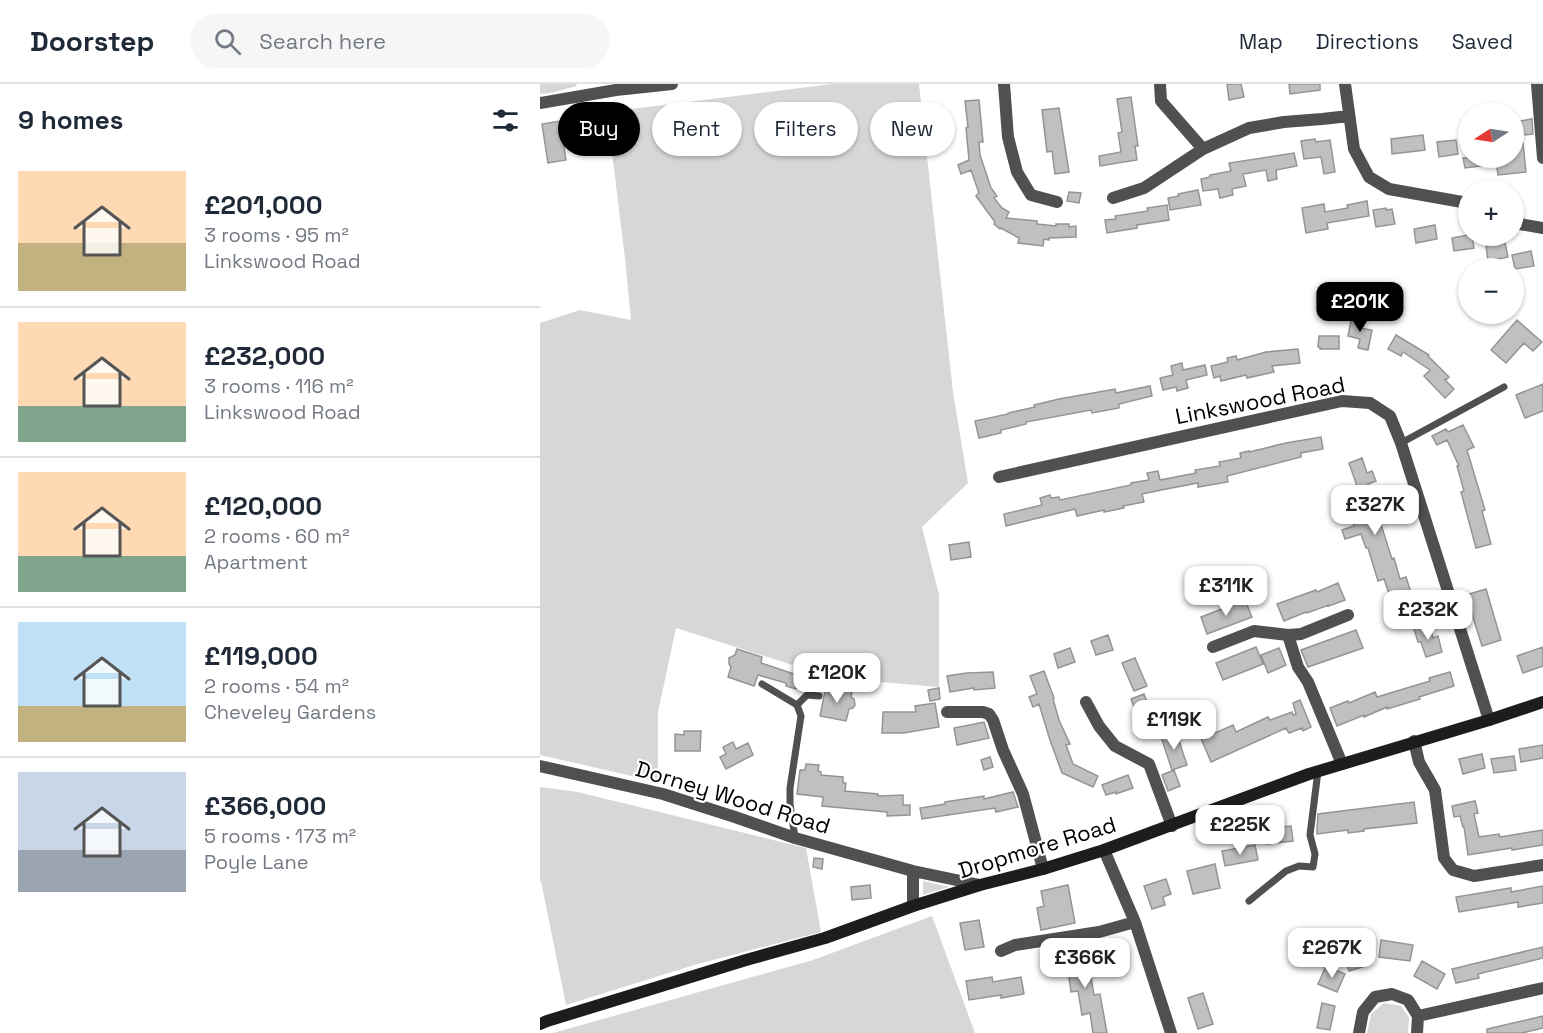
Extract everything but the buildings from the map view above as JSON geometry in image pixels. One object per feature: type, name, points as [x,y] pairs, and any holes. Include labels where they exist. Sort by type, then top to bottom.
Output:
[{"type":"street","points":[[540,103],[616,90],[672,84]]},
{"type":"street","points":[[1004,84],[1008,137],[1017,172],[1031,195],[1057,202]]},
{"type":"street","points":[[1160,84],[1161,101],[1203,149]]},
{"type":"street","points":[[1345,84],[1354,149],[1368,177],[1389,189],[1458,201]]},
{"type":"street","points":[[1537,84],[1543,158]]},
{"type":"street","points":[[1113,198],[1144,188],[1203,149],[1249,128],[1349,116]]},
{"type":"street","points":[[1524,225],[1543,228]]},
{"type":"street","name":"Linkswood Road","points":[[998,478],[1342,401],[1370,403],[1390,417],[1401,443],[1489,720]]},
{"type":"street","points":[[1213,647],[1254,631],[1288,635],[1301,634],[1348,615]]},
{"type":"street","points":[[1288,635],[1298,667],[1308,682],[1342,764]]},
{"type":"street","points":[[1086,702],[1099,726],[1115,746],[1149,764],[1172,826]]},
{"type":"street","name":"Dropmore Road","points":[[540,1024],[825,938],[913,906],[980,885],[1104,850],[1318,771],[1543,702]]},
{"type":"street","points":[[947,711],[982,712],[989,714],[993,720],[1003,750],[1023,794],[1043,869]]},
{"type":"street","points":[[1414,741],[1419,762],[1435,790],[1444,858],[1453,870],[1474,876],[1543,865]]},
{"type":"street","name":"Dorney Wood Road","points":[[540,766],[663,794],[795,838],[913,871],[980,885]]},
{"type":"street","points":[[1104,850],[1134,921],[1171,1033]]},
{"type":"street","points":[[913,871],[913,906]]},
{"type":"street","points":[[1001,951],[1015,945],[1099,932],[1134,921]]},
{"type":"street","points":[[1418,1016],[1543,988]]},
{"type":"street","points":[[1359,1033],[1363,1012],[1375,997],[1392,994],[1408,1000],[1418,1016],[1417,1033]]},
{"type":"lane","points":[[1401,443],[1504,387]]},
{"type":"lane","points":[[762,684],[797,705],[801,716],[790,788],[795,838]]},
{"type":"lane","points":[[797,705],[807,695],[819,696]]},
{"type":"lane","points":[[1249,901],[1286,871],[1299,866],[1313,867],[1315,854],[1310,835],[1318,771]]},
{"type":"shaded area","points":[[540,84],[576,84],[577,86],[540,94]]},
{"type":"shaded area","points":[[832,84],[919,84],[921,102],[870,102],[870,156],[927,156],[953,392],[968,483],[922,527],[939,595],[939,687],[857,680],[805,669],[676,628],[658,712],[658,782],[540,755],[540,323],[580,310],[631,320],[612,156],[640,156],[640,108],[652,106],[652,156],[742,156],[742,102],[687,102]]},
{"type":"shaded area","points":[[540,787],[578,792],[806,848],[821,932],[694,965],[566,1005],[540,881]]},
{"type":"shaded area","points":[[923,881],[949,887],[923,895]]},
{"type":"shaded area","points":[[932,916],[975,1033],[553,1033],[813,960]]},
{"type":"shaded area","points":[[1384,1003],[1401,1006],[1409,1017],[1408,1033],[1367,1033],[1371,1014]]}]
